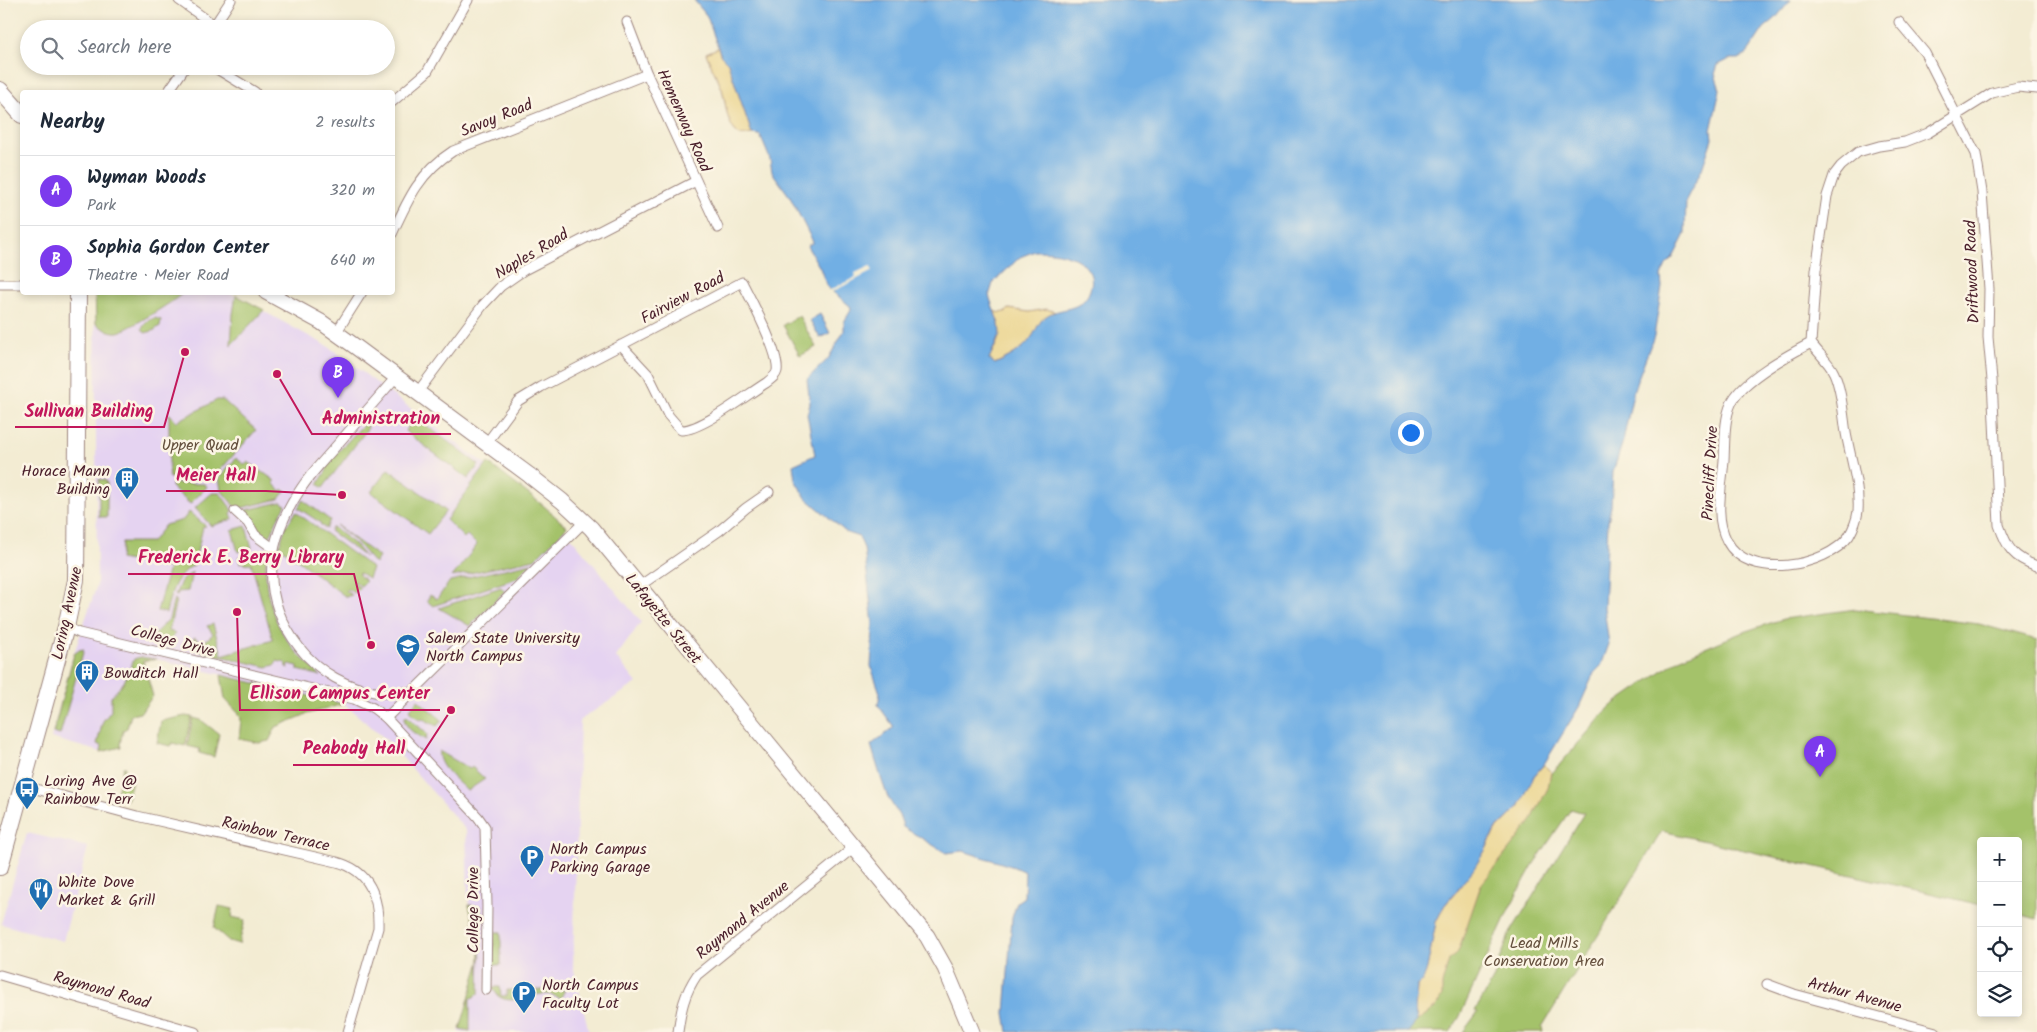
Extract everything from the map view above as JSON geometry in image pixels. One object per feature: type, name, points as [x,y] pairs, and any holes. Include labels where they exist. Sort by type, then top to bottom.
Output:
[{"type":"highway","points":[[0,90],[20,113]]},
{"type":"highway","name":"Loring Avenue","points":[[0,867],[66,627],[76,580],[78,295]]},
{"type":"main road","name":"Lafayette Street","points":[[272,295],[321,322],[552,492],[584,522],[612,553],[638,587],[927,936],[937,951],[972,1032]]},
{"type":"street","points":[[179,0],[204,20]]},
{"type":"street","points":[[218,20],[231,0]]},
{"type":"street","points":[[395,99],[427,72],[468,0]]},
{"type":"street","name":"Hemenway Road","points":[[626,22],[647,74],[718,228]]},
{"type":"street","name":"Driftwood Road","points":[[1899,22],[1925,53],[1976,154],[1982,192],[1989,289],[1988,337],[2000,525],[2005,541],[2013,554],[2037,566]]},
{"type":"street","name":"Savoy Road","points":[[395,228],[416,185],[440,160],[453,151],[647,74]]},
{"type":"street","points":[[169,90],[180,75]]},
{"type":"street","points":[[227,75],[252,90]]},
{"type":"street","points":[[1811,343],[1819,250],[1827,196],[1834,175],[1848,158],[1858,152],[1917,138],[1992,93],[2018,87],[2037,89]]},
{"type":"street","name":"Naples Road","points":[[417,392],[483,305],[501,286],[524,270],[696,181]]},
{"type":"street","name":"Fairview Road","points":[[486,444],[518,401],[621,345],[742,282],[768,338],[775,357],[777,370],[774,377],[709,420],[696,428],[681,430],[668,415],[648,374],[621,345]]},
{"type":"street","points":[[0,284],[20,284]]},
{"type":"street","points":[[336,333],[360,295]]},
{"type":"street","name":"Pinecliff Drive","points":[[1811,343],[1834,373],[1842,407],[1857,495],[1858,512],[1849,535],[1825,556],[1790,564],[1758,565],[1745,560],[1735,553],[1728,544],[1722,530],[1719,515],[1730,405],[1736,394],[1746,383],[1811,343]]},
{"type":"street","points":[[396,377],[302,486],[279,527],[273,548],[270,572],[272,592],[282,620],[301,650],[328,674],[351,686],[381,693],[406,692]]},
{"type":"street","points":[[638,587],[719,531],[746,508],[769,492]]},
{"type":"street","points":[[235,511],[248,523],[255,535],[273,548]]},
{"type":"street","points":[[386,718],[584,522]]},
{"type":"street","name":"College Drive","points":[[66,627],[79,633],[354,699],[373,708],[386,718],[478,817],[485,827],[487,906],[486,990]]},
{"type":"street","name":"Rainbow Terrace","points":[[21,785],[136,816],[341,863],[355,869],[372,889],[377,901],[378,928],[348,1032]]},
{"type":"street","name":"Raymond Avenue","points":[[678,1032],[681,1006],[697,975],[853,848]]},
{"type":"street","name":"Raymond Road","points":[[0,975],[195,1032]]},
{"type":"street","name":"Arthur Avenue","points":[[1766,984],[1794,994],[1936,1032]]},
{"type":"shaded area","name":"Salem State University North Campus","points":[[95,295],[234,295],[329,347],[530,498],[561,525],[641,622],[616,657],[637,683],[580,720],[573,966],[589,1032],[459,1032],[481,957],[468,899],[466,830],[388,741],[344,704],[161,660],[149,659],[143,660],[110,721],[101,752],[51,738],[73,656],[97,585]]},
{"type":"shaded area","points":[[27,833],[88,847],[63,941],[1,924]]},
{"type":"green space","points":[[95,295],[180,295],[141,321],[118,332],[106,330],[96,324]]},
{"type":"green space","points":[[236,295],[264,310],[231,345],[233,314]]},
{"type":"green space","points":[[799,316],[816,347],[800,356],[783,325]]},
{"type":"green space","points":[[155,318],[161,320],[160,326],[153,331],[145,333],[142,329],[144,325]]},
{"type":"green space","name":"Upper Quad","points":[[217,400],[223,400],[256,430],[214,477],[169,478],[169,414],[176,422]]},
{"type":"green space","points":[[374,413],[367,423],[368,428],[323,488],[318,484],[327,470],[325,466]]},
{"type":"green space","points":[[415,417],[479,465],[468,479],[405,431]]},
{"type":"green space","points":[[236,458],[245,465],[248,462],[274,480],[274,484],[281,491],[283,489],[285,491],[279,499],[237,509],[221,490],[219,478]]},
{"type":"green space","points":[[488,463],[544,506],[567,527],[535,559],[452,577],[477,545],[467,535],[464,538],[446,520]]},
{"type":"green space","points":[[388,469],[446,511],[428,534],[371,492]]},
{"type":"green space","points":[[99,479],[105,480],[107,483],[107,517],[99,517]]},
{"type":"green space","points":[[173,483],[205,484],[207,487],[190,504],[171,487]]},
{"type":"green space","points":[[212,493],[220,493],[233,511],[231,513],[233,519],[211,526],[195,508]]},
{"type":"green space","points":[[303,500],[330,520],[326,529],[321,523],[298,508]]},
{"type":"green space","points":[[281,502],[286,505],[269,539],[257,530],[242,511]]},
{"type":"green space","points":[[189,512],[206,526],[203,527],[194,565],[178,579],[172,591],[166,613],[157,611],[169,568],[120,559],[122,542],[152,542],[165,525],[183,520]]},
{"type":"green space","points":[[296,512],[372,568],[368,578],[360,573],[358,574],[366,581],[361,586],[353,582],[360,588],[354,593],[348,589],[346,591],[352,595],[346,597],[279,546],[286,526]]},
{"type":"green space","points":[[336,525],[379,557],[375,564],[355,541]]},
{"type":"green space","points":[[246,526],[252,548],[238,552],[232,530]]},
{"type":"green space","points":[[333,527],[355,545],[365,557],[330,531]]},
{"type":"green space","points":[[264,550],[267,553],[266,579],[274,616],[286,639],[321,676],[298,670],[298,666],[289,664],[288,668],[286,663],[277,661],[275,665],[267,667],[194,650],[193,648],[194,637],[203,643],[213,634],[207,626],[213,624],[222,655],[273,640],[251,563],[240,563],[239,557]]},
{"type":"green space","points":[[532,563],[517,578],[433,606],[427,601],[430,595],[437,599],[450,581]]},
{"type":"green space","points":[[192,572],[188,591],[178,592],[177,596],[175,595],[181,581]]},
{"type":"green space","points":[[501,587],[505,591],[470,626],[439,608]]},
{"type":"green space","points":[[174,599],[176,600],[169,631],[175,633],[171,642],[153,635],[169,619]]},
{"type":"green space","name":"Lead Mills Conservation Area","points":[[1856,609],[1979,624],[2037,640],[2037,919],[2022,915],[2022,837],[1977,837],[1977,904],[1662,831],[1542,1027],[1543,1032],[1463,1032],[1478,1012],[1475,1011],[1493,980],[1509,935],[1584,813],[1571,809],[1533,865],[1510,907],[1459,1018],[1450,1032],[1406,1032],[1457,944],[1496,850],[1519,811],[1610,707],[1679,659],[1743,632],[1783,619]]},
{"type":"green space","points":[[84,649],[60,735],[53,733],[74,654]]},
{"type":"green space","points":[[140,657],[156,659],[143,661],[153,696],[140,713],[131,715],[127,728],[123,730],[121,747],[101,752],[102,746],[97,744],[103,721],[111,711],[111,697],[124,682],[134,659]]},
{"type":"green space","points":[[221,675],[344,704],[307,714],[276,727],[269,741],[259,743],[239,739],[240,715],[225,699]]},
{"type":"green space","points":[[418,700],[442,720],[437,726],[423,719],[420,720],[411,713],[410,709]]},
{"type":"green space","points":[[185,716],[192,717],[185,746],[172,743],[171,746],[157,743],[161,721]]},
{"type":"green space","points":[[407,716],[427,734],[426,740],[409,729],[404,718]]},
{"type":"green space","points":[[193,718],[201,720],[219,734],[214,757],[199,753],[200,749],[187,746]]},
{"type":"green space","points":[[439,751],[470,769],[472,767],[485,779],[467,791],[444,768],[439,757]]},
{"type":"green space","points":[[123,767],[125,767],[123,778],[132,780],[127,800],[116,797]]},
{"type":"green space","points":[[469,905],[481,907],[480,952]]},
{"type":"green space","points":[[219,906],[233,909],[232,917],[245,920],[239,944],[229,941],[214,928]]},
{"type":"green space","points":[[494,932],[501,932],[501,965],[493,965]]},
{"type":"green space","points":[[480,961],[479,994],[470,999],[470,1031],[460,1029]]},
{"type":"green space","points":[[492,987],[500,987],[501,996],[507,996],[507,990],[565,990],[560,999],[544,994],[512,1000],[498,996]]},
{"type":"sand","points":[[718,48],[721,56],[728,63],[752,134],[740,135],[733,129],[731,124],[722,89],[706,53]]},
{"type":"sand","points":[[1009,309],[1029,312],[1047,309],[1055,312],[1042,321],[1031,339],[1019,351],[994,364],[989,359],[997,343],[999,333],[993,311],[1002,313]]},
{"type":"sand","points":[[1544,764],[1551,771],[1548,788],[1530,823],[1481,885],[1458,952],[1449,960],[1442,984],[1442,996],[1436,1007],[1417,1021],[1415,1010],[1417,987],[1427,968],[1436,922],[1444,906],[1457,891],[1486,849],[1495,831],[1519,807],[1534,776]]},
{"type":"water","points":[[694,0],[1791,0],[1775,19],[1764,28],[1746,55],[1739,59],[1730,59],[1718,65],[1715,74],[1720,90],[1711,130],[1712,139],[1702,169],[1686,200],[1685,234],[1661,276],[1662,287],[1654,336],[1634,389],[1623,441],[1613,472],[1608,522],[1604,608],[1609,644],[1601,666],[1594,673],[1579,707],[1544,764],[1534,776],[1519,807],[1495,830],[1473,870],[1444,906],[1436,922],[1424,978],[1417,987],[1415,1010],[1417,1021],[1408,1032],[1008,1032],[1005,1013],[1012,918],[1017,902],[1024,897],[1025,872],[963,851],[946,853],[903,827],[887,795],[871,745],[894,727],[878,705],[880,693],[871,667],[873,625],[864,548],[859,537],[847,533],[806,498],[795,480],[793,465],[815,455],[807,414],[810,404],[807,379],[828,359],[844,331],[844,322],[851,310],[850,306],[827,287],[820,268],[807,246],[813,242],[790,197],[772,172],[770,159],[760,135],[752,134],[728,63],[721,56],[707,16]],"holes":[[[1035,251],[1054,252],[1074,258],[1080,262],[1090,274],[1092,280],[1090,290],[1086,298],[1074,307],[1046,316],[1020,350],[995,364],[989,359],[1000,334],[999,324],[989,296],[993,283],[1020,257]]]},
{"type":"water","points":[[820,314],[830,333],[820,338],[810,320]]},
{"type":"pier","points":[[870,266],[873,271],[830,293],[828,291],[856,277],[855,273]]},
{"type":"place","name":"Sullivan Building","points":[[185,352]]},
{"type":"place","name":"Administration","points":[[277,374]]},
{"type":"place","name":"Sophia Gordon Center","points":[[338,398]]},
{"type":"place","name":"Meier Hall","points":[[342,495]]},
{"type":"place","name":"Horace Mann Building","points":[[127,500]]},
{"type":"place","name":"Ellison Campus Center","points":[[237,612]]},
{"type":"place","name":"Frederick E. Berry Library","points":[[371,645]]},
{"type":"place","name":"Salem State University North Campus","points":[[408,667]]},
{"type":"place","name":"Bowditch Hall","points":[[87,693]]},
{"type":"place","name":"Peabody Hall","points":[[451,710]]},
{"type":"place","name":"Wyman Woods","points":[[1820,777]]},
{"type":"place","name":"Loring Ave @ Rainbow Terr","points":[[27,810]]},
{"type":"place","name":"North Campus Parking Garage","points":[[532,878]]},
{"type":"place","name":"White Dove Market & Grill","points":[[41,911]]},
{"type":"place","name":"North Campus Faculty Lot","points":[[524,1014]]}]
